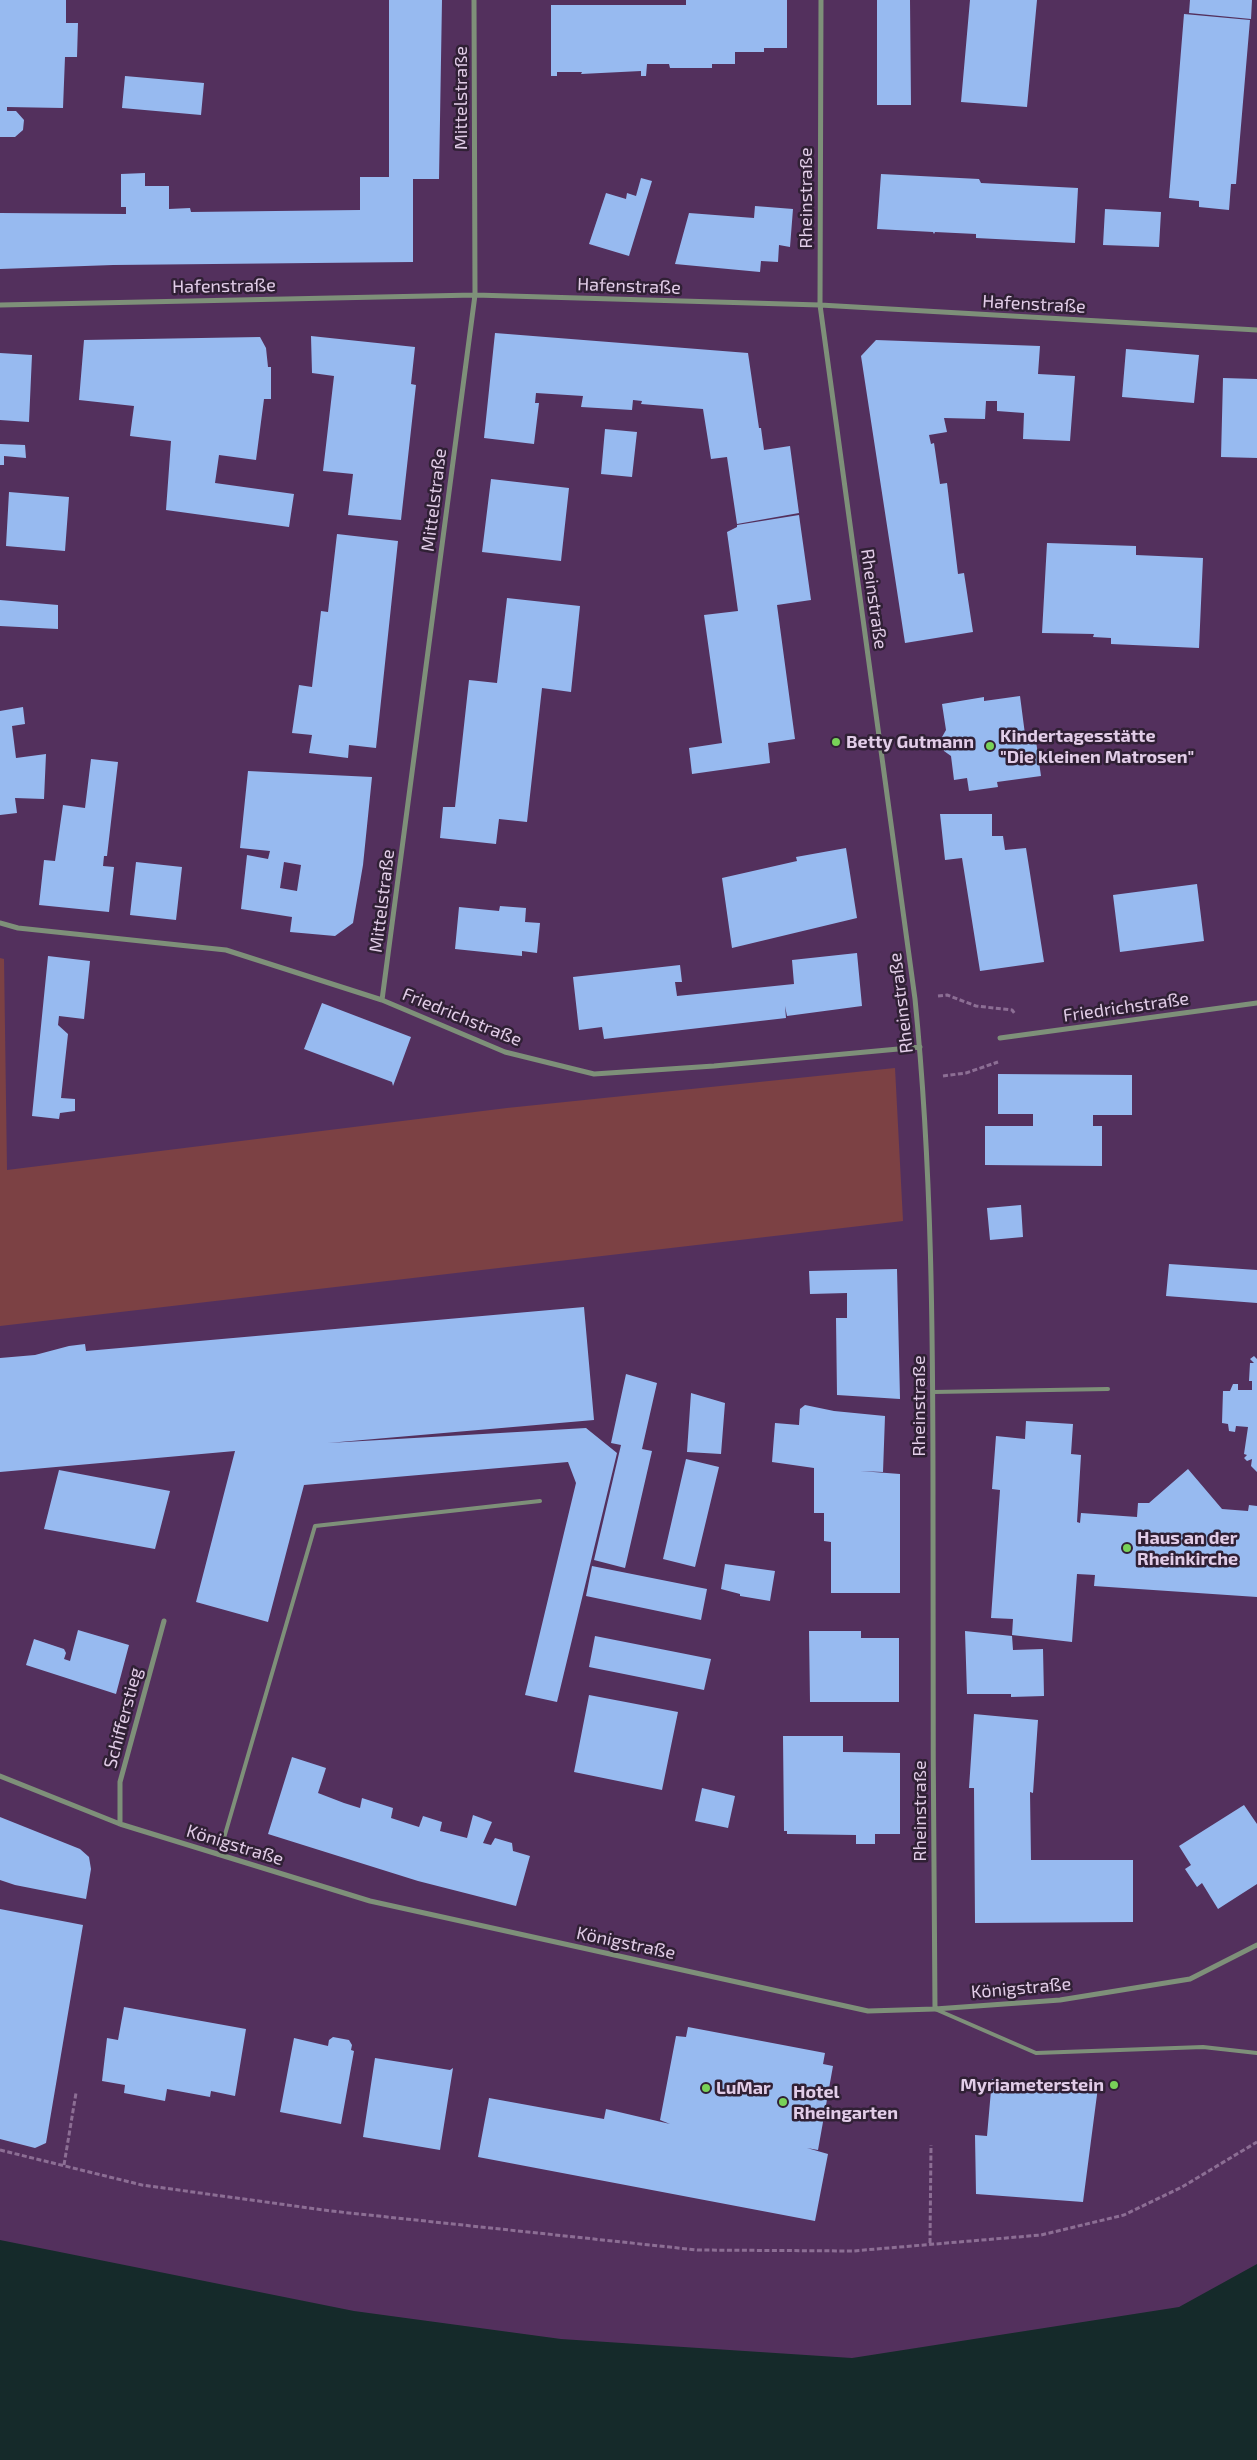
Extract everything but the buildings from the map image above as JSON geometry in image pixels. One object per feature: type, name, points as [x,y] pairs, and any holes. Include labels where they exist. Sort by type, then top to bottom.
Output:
[{"type":"street","name":"Mittelstraße","points":[[382,1000],[475,295],[474,0]]},
{"type":"street","name":"Rheinstraße","points":[[821,0],[820,306],[915,999],[923,1078],[931,1273],[933,1392],[935,2010]]},
{"type":"street","name":"Hafenstraße","points":[[0,305],[475,295],[820,306],[1257,330]]},
{"type":"street","name":"Friedrichstraße","points":[[0,922],[18,928],[226,950],[382,1000],[505,1052],[594,1074],[714,1066],[920,1047]]},
{"type":"street","name":"Friedrichstraße","points":[[1000,1038],[1257,1003]]},
{"type":"street","name":"Schifferstieg","points":[[120,1824],[120,1782],[164,1621]]},
{"type":"street","name":"Königstraße","points":[[0,1776],[120,1824],[370,1901],[868,2011],[935,2010],[1060,2000],[1190,1979],[1257,1945]]},
{"type":"lane","points":[[933,1392],[1108,1389]]},
{"type":"lane","points":[[219,1855],[316,1526],[540,1501]]},
{"type":"lane","points":[[935,2010],[1036,2053],[1203,2047],[1257,2052]]},
{"type":"path","points":[[915,999],[947,995],[976,1006],[1012,1010],[1029,1034]]},
{"type":"path","points":[[923,1078],[966,1073],[1000,1061]]},
{"type":"path","points":[[64,2165],[76,2093]]},
{"type":"path","points":[[0,2150],[142,2185],[312,2209],[697,2250],[853,2252],[930,2243],[1040,2235],[1124,2215],[1182,2187],[1257,2142]]},
{"type":"path","points":[[930,2243],[931,2145]]},
{"type":"shaded area","points":[[0,958],[4,959],[7,1170],[507,1108],[895,1068],[903,1221],[0,1326]]},
{"type":"shaded area","points":[[0,2240],[354,2311],[561,2339],[852,2358],[1179,2307],[1257,2264],[1257,2460],[0,2460]]},
{"type":"place","name":"Betty Gutmann","points":[[836,742]]},
{"type":"place","name":"Kindertagesstätte \"Die kleinen Matrosen\"","points":[[990,746]]},
{"type":"place","name":"Haus an der Rheinkirche","points":[[1127,1548]]},
{"type":"place","name":"Myriameterstein","points":[[1114,2085]]},
{"type":"place","name":"LuMar","points":[[706,2088]]},
{"type":"place","name":"Hotel Rheingarten","points":[[783,2102]]}]
